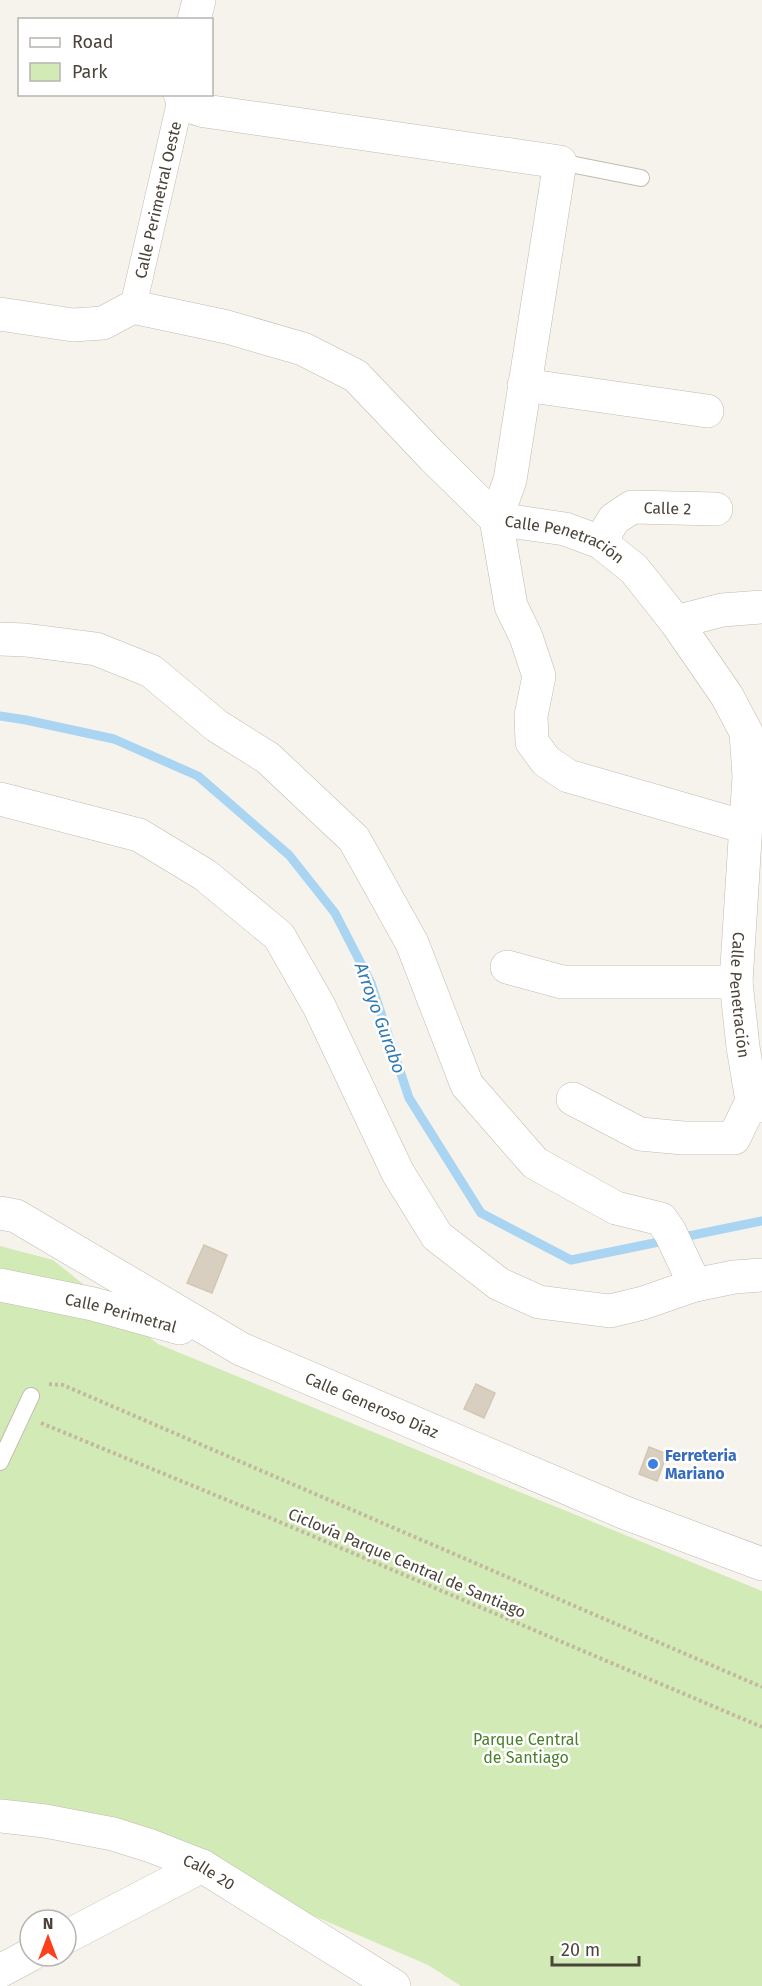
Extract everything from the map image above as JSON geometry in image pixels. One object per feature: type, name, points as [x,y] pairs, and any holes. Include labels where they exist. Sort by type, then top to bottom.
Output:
[{"type":"street","points":[[194,18],[199,0]]},
{"type":"street","points":[[180,96],[190,108],[205,111],[560,162],[510,480],[496,519],[510,606],[526,637],[539,676],[531,716],[532,742],[546,761],[568,776],[745,827]]},
{"type":"street","name":"Calle Perimetral Oeste","points":[[133,306],[180,96]]},
{"type":"street","points":[[0,314],[73,325],[103,323],[133,306]]},
{"type":"street","name":"Calle Penetración","points":[[133,306],[227,327],[303,349],[356,376],[496,519],[565,529],[600,542],[634,569],[676,622],[727,696],[746,732],[749,776],[736,982],[743,1047],[757,1104]]},
{"type":"street","points":[[524,385],[707,411]]},
{"type":"street","name":"Calle 2","points":[[600,542],[614,519],[632,507],[716,509]]},
{"type":"street","points":[[676,622],[722,610],[762,607]]},
{"type":"street","points":[[0,639],[96,649],[151,671],[218,726],[268,758],[354,839],[412,943],[467,1084],[535,1163],[616,1208],[661,1219],[683,1259],[734,1277],[762,1275]]},
{"type":"street","points":[[0,799],[139,835],[205,874],[279,936],[319,1006],[398,1173],[437,1236],[499,1284],[539,1302],[610,1311],[643,1303],[683,1259]]},
{"type":"street","points":[[507,967],[562,982],[736,982]]},
{"type":"street","points":[[573,1099],[640,1134],[683,1138],[734,1138],[757,1104]]},
{"type":"street","name":"Calle Generoso Díaz","points":[[0,1213],[15,1216],[241,1349],[623,1512],[762,1564]]},
{"type":"street","name":"Calle Perimetral","points":[[0,1285],[93,1304],[157,1321],[241,1349]]},
{"type":"street","name":"Calle 20","points":[[0,1816],[45,1821],[113,1834],[202,1866],[370,1981]]},
{"type":"street","points":[[78,1931],[202,1866]]},
{"type":"street","points":[[0,1971],[18,1961]]},
{"type":"lane","points":[[560,162],[641,178]]},
{"type":"lane","points":[[0,1462],[32,1396]]},
{"type":"path","name":"Ciclovía Parque Central de Santiago","points":[[63,1385],[762,1687]]},
{"type":"path","name":"Ciclovía Parque Central de Santiago","points":[[41,1423],[762,1727]]},
{"type":"green space","name":"Parque Central de Santiago","points":[[0,1246],[53,1260],[158,1344],[762,1591],[762,1986],[461,1986],[428,1965],[151,1846],[0,1821]]},
{"type":"building","points":[[204,1245],[227,1255],[212,1293],[187,1283]]},
{"type":"building","points":[[476,1384],[495,1393],[484,1418],[464,1409]]},
{"type":"building","name":"Ferreteria Mariano","points":[[649,1447],[667,1454],[657,1481],[639,1474]]},
{"type":"waterway","name":"Arroyo Gurabo","points":[[0,716],[114,739],[198,776],[289,855],[335,913],[371,983],[409,1098],[481,1213],[571,1260],[762,1221]]},
{"type":"place","name":"Ferreteria Mariano","points":[[653,1464]]}]
